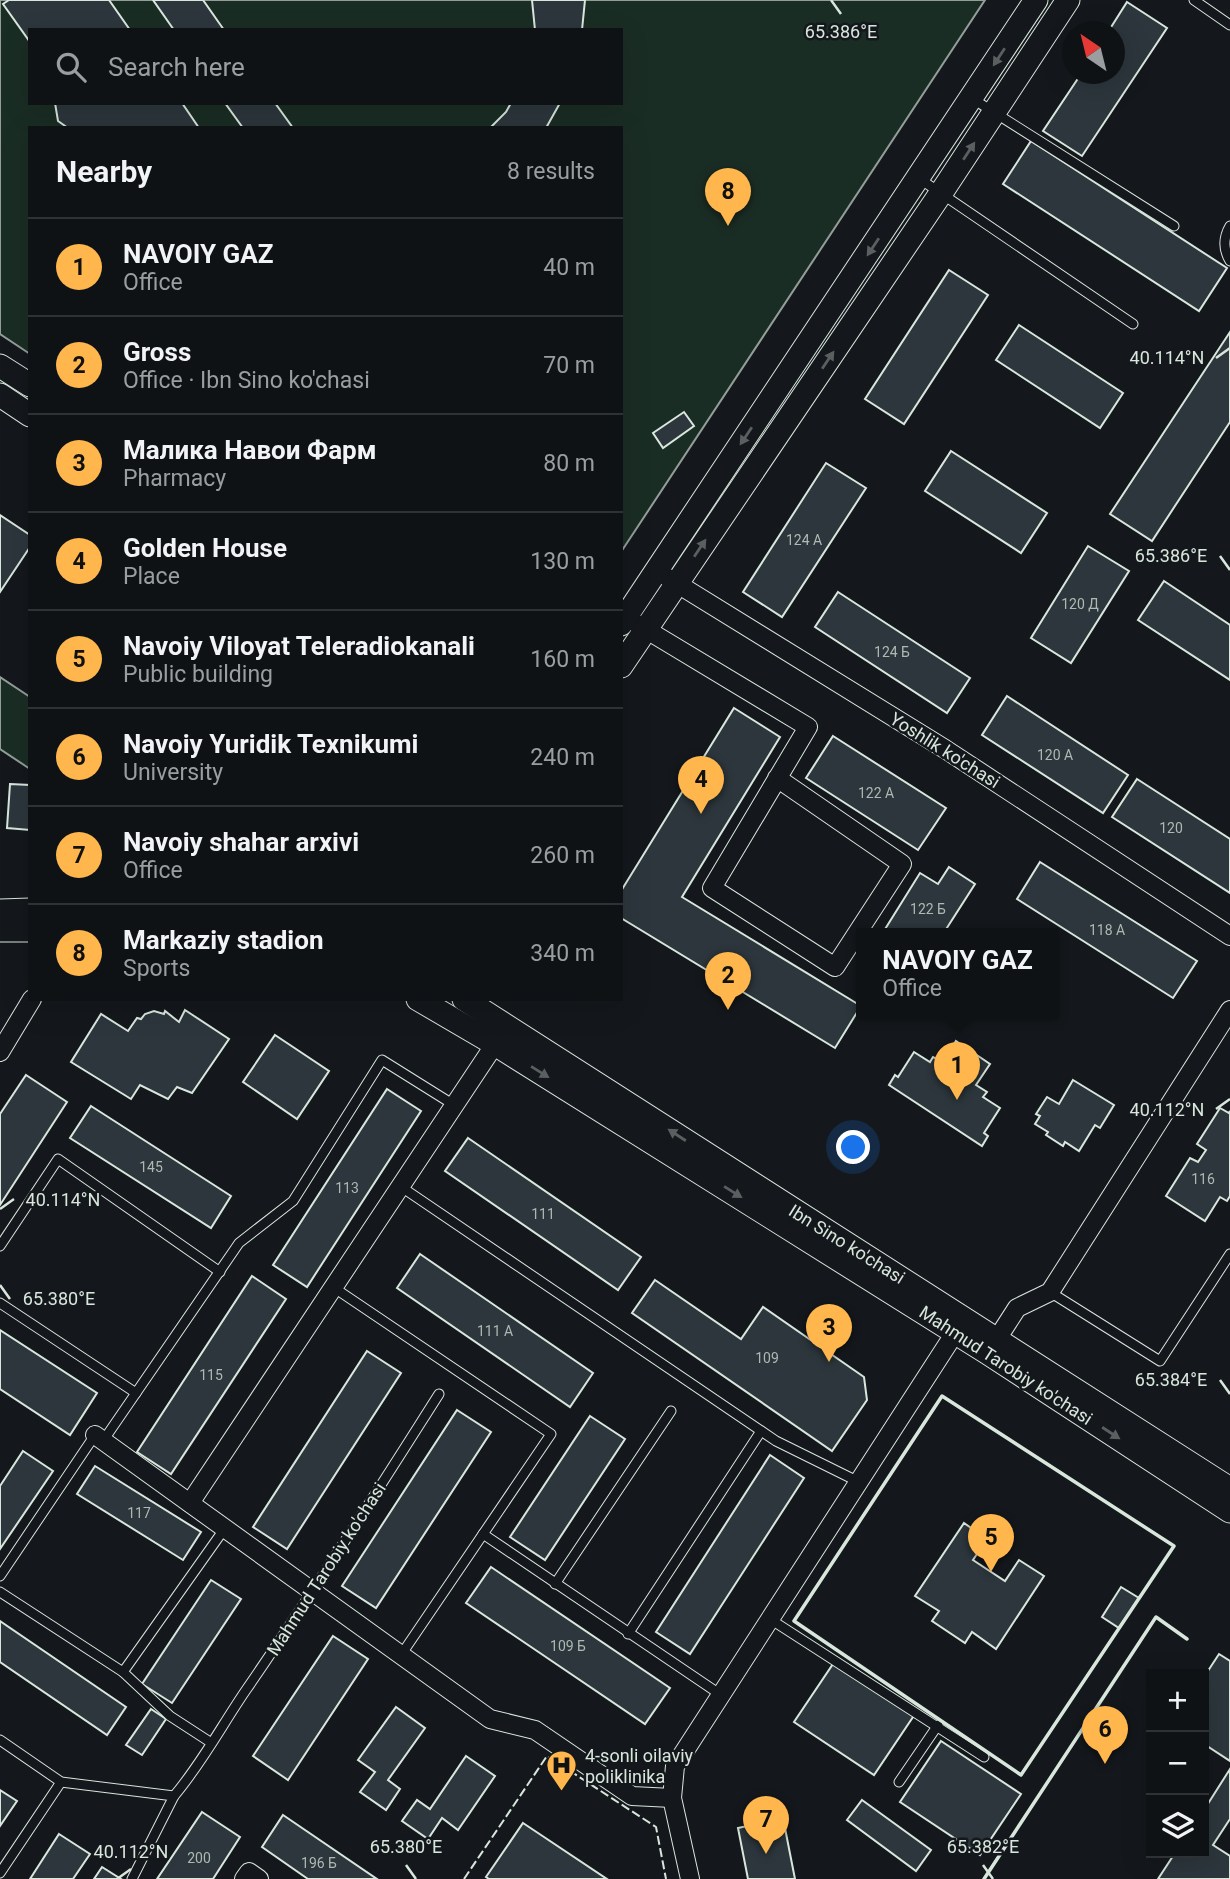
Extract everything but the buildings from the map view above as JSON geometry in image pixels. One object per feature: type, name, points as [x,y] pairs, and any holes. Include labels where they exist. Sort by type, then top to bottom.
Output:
[{"type":"street","points":[[856,935],[835,967],[712,888],[808,727],[645,629],[623,620],[1036,0]]},
{"type":"street","points":[[623,663],[941,193],[1068,0]]},
{"type":"street","points":[[0,366],[28,385]]},
{"type":"street","points":[[0,395],[28,414]]},
{"type":"street","name":"Yoshlik ko'chasi","points":[[656,571],[945,749],[1230,936]]},
{"type":"street","points":[[777,778],[902,864],[860,928]]},
{"type":"street","points":[[0,911],[28,910]]},
{"type":"street","points":[[0,930],[28,930]]},
{"type":"street","points":[[0,1052],[31,1001]]},
{"type":"street","name":"Mahmud Tarobiy ko'chasi","points":[[423,1001],[501,1035],[993,1345],[1230,1511]]},
{"type":"street","points":[[190,1503],[501,1035],[466,1001]]},
{"type":"street","points":[[1230,1010],[1050,1292],[1017,1308],[993,1345],[1230,1489]]},
{"type":"street","points":[[690,1879],[672,1798],[675,1766],[959,1325]]},
{"type":"street","points":[[99,1438],[490,1719],[535,1730],[632,1796],[672,1798]]},
{"type":"street","points":[[244,1879],[249,1872],[259,1879]]},
{"type":"lane","points":[[1194,0],[1230,25]]},
{"type":"lane","points":[[971,98],[1174,226]]},
{"type":"lane","points":[[919,178],[1133,324]]},
{"type":"lane","points":[[1230,226],[1226,233],[1224,251],[1230,261]]},
{"type":"lane","points":[[0,1576],[99,1438],[136,1394],[239,1243],[293,1201],[382,1060],[454,1105]]},
{"type":"lane","points":[[0,1246],[58,1159],[220,1272]]},
{"type":"lane","points":[[400,1186],[776,1441],[859,1482]]},
{"type":"lane","points":[[1050,1292],[1160,1361],[1230,1254]]},
{"type":"lane","points":[[333,1287],[551,1434],[401,1655]]},
{"type":"lane","points":[[0,1303],[136,1394]]},
{"type":"lane","name":"Mahmud Tarobiy ko'chasi","points":[[132,1879],[174,1796],[192,1775],[210,1742],[313,1592],[439,1394]]},
{"type":"lane","points":[[555,1584],[671,1411]]},
{"type":"lane","points":[[628,1634],[761,1431]]},
{"type":"lane","points":[[123,1672],[225,1528]]},
{"type":"lane","points":[[483,1534],[721,1695]]},
{"type":"lane","points":[[0,1592],[123,1672],[170,1716],[210,1742]]},
{"type":"lane","points":[[770,1619],[984,1757]]},
{"type":"lane","points":[[899,1782],[938,1726]]},
{"type":"lane","points":[[0,1740],[61,1782],[174,1796]]},
{"type":"lane","points":[[0,1872],[61,1782]]},
{"type":"green space","points":[[0,0],[985,0],[623,549],[623,126],[28,126],[28,353],[0,334]]},
{"type":"green space","points":[[0,677],[28,696],[28,768],[0,749]]},
{"type":"fence","points":[[464,1879],[547,1756],[656,1827],[666,1879]]},
{"type":"wall","points":[[942,1396],[1174,1546],[1021,1775],[794,1621],[942,1396]]},
{"type":"wall","points":[[984,1879],[1156,1617],[1187,1639]]},
{"type":"place","name":"Markaziy stadion","points":[[728,226]]},
{"type":"place","name":"Golden House","points":[[701,814]]},
{"type":"place","name":"Gross","points":[[728,1010]]},
{"type":"place","name":"NAVOIY GAZ","points":[[957,1100]]},
{"type":"place","name":"Малика Навои Фарм","points":[[829,1362]]},
{"type":"place","name":"Navoiy Viloyat Teleradiokanali","points":[[991,1572]]},
{"type":"place","name":"Navoiy Yuridik Texnikumi","points":[[1105,1764]]},
{"type":"place","name":"4-sonli oilaviy poliklinika","points":[[562,1792]]},
{"type":"place","name":"Navoiy shahar arxivi","points":[[766,1854]]}]
